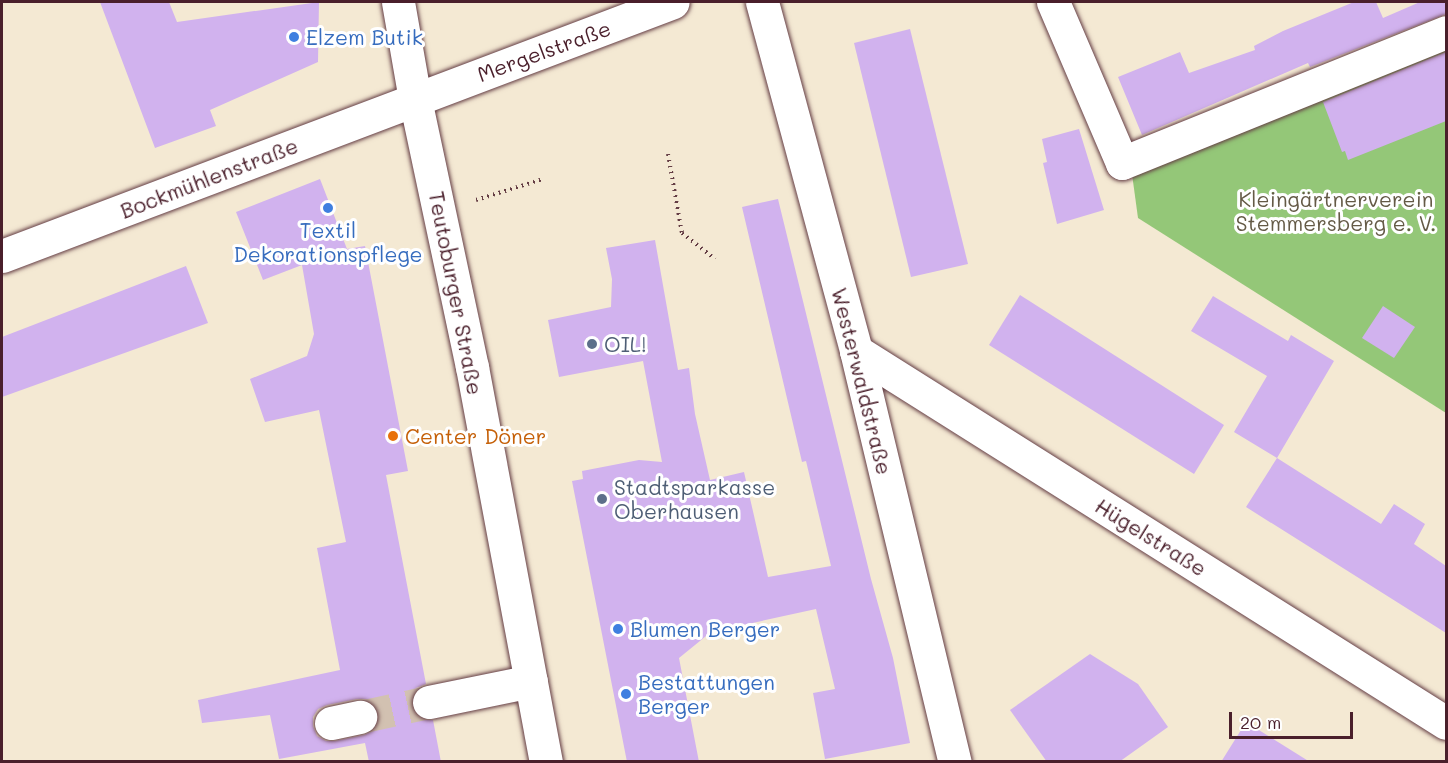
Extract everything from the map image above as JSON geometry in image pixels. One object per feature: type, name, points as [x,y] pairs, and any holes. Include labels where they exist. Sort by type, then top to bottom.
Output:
[{"type":"street","name":"Teutoburger Straße","points":[[398,2],[415,99],[441,210],[546,762]]},
{"type":"street","name":"Mergelstraße","points":[[415,99],[673,2]]},
{"type":"street","name":"Westerwaldstraße","points":[[762,2],[855,351],[955,762]]},
{"type":"street","points":[[1053,2],[1122,163],[1446,32]]},
{"type":"street","name":"Bockmühlenstraße","points":[[2,256],[415,99]]},
{"type":"street","name":"Hügelstraße","points":[[855,351],[1446,723]]},
{"type":"street","points":[[429,702],[531,681]]},
{"type":"path","points":[[668,154],[682,232],[715,259]]},
{"type":"path","points":[[441,210],[543,179]]},
{"type":"green space","name":"Kleingärtnerverein Stemmersberg e. V.","points":[[1446,46],[1446,413],[1138,218],[1132,174]]},
{"type":"building","points":[[100,2],[169,2],[177,22],[319,2],[318,62],[210,110],[216,126],[155,148]]},
{"type":"building","points":[[1354,2],[1376,2],[1383,18],[1420,2],[1446,2],[1446,14],[1310,67],[1308,63],[1142,135],[1118,77],[1180,52],[1189,73],[1255,50],[1254,46],[1283,31]]},
{"type":"building","points":[[910,29],[968,264],[911,277],[854,43]]},
{"type":"building","points":[[1446,52],[1446,121],[1348,160],[1345,151],[1342,152],[1323,102]]},
{"type":"building","points":[[1079,129],[1104,210],[1057,224],[1043,163],[1047,162],[1042,139]]},
{"type":"building","points":[[320,179],[347,249],[365,246],[408,471],[386,475],[426,684],[416,688],[411,697],[411,705],[415,715],[424,720],[433,720],[441,762],[369,762],[365,743],[279,759],[270,715],[202,723],[198,700],[340,670],[317,548],[346,542],[319,410],[265,422],[250,379],[307,356],[314,334],[302,265],[263,280],[236,212]],"holes":[[[366,699],[374,704],[378,713],[378,722],[373,731],[335,741],[326,741],[317,736],[313,726],[313,717],[318,709],[327,705]]]},
{"type":"building","points":[[778,199],[871,579],[893,658],[910,743],[825,759],[813,693],[835,689],[816,609],[711,632],[679,658],[699,762],[627,762],[572,481],[583,479],[582,471],[639,460],[662,462],[643,361],[559,377],[548,320],[611,307],[612,279],[606,248],[655,240],[678,370],[689,368],[695,414],[710,480],[744,472],[768,577],[831,566],[806,461],[802,462],[742,207]]},
{"type":"building","points":[[186,266],[208,323],[2,397],[2,337]]},
{"type":"building","points":[[1020,295],[1224,425],[1194,474],[989,345]]},
{"type":"building","points":[[1213,296],[1288,341],[1291,335],[1334,361],[1277,458],[1234,432],[1267,376],[1191,331]]},
{"type":"building","points":[[1383,306],[1415,327],[1394,358],[1362,338]]},
{"type":"building","points":[[1277,458],[1381,524],[1394,504],[1425,524],[1414,544],[1446,566],[1446,633],[1246,507]]},
{"type":"building","points":[[1090,654],[1138,684],[1168,727],[1119,762],[1047,762],[1010,710]]},
{"type":"building","points":[[1246,722],[1310,762],[1221,762]]},
{"type":"tunnel","points":[[360,717],[429,702]]},
{"type":"place","name":"Elzem Butik","points":[[294,37]]},
{"type":"place","name":"Textil Dekorationspflege","points":[[328,208]]},
{"type":"place","name":"OIL!","points":[[592,344]]},
{"type":"place","name":"Center Döner","points":[[393,436]]},
{"type":"place","name":"Stadtsparkasse Oberhausen","points":[[602,499]]},
{"type":"place","name":"Blumen Berger","points":[[618,629]]},
{"type":"place","name":"Bestattungen Berger","points":[[626,694]]}]
